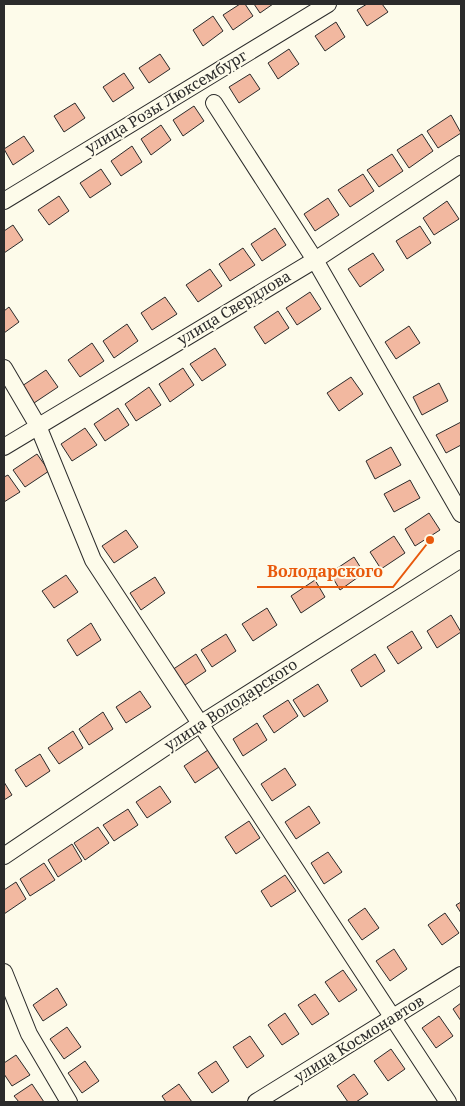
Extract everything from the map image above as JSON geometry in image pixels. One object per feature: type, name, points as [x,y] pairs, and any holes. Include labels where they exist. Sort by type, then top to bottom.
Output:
[{"type":"street","name":"улица Розы Люксембург","points":[[4,201],[328,4]]},
{"type":"street","points":[[214,103],[315,260],[461,514]]},
{"type":"street","name":"улица Свердлова","points":[[4,447],[315,260],[461,164]]},
{"type":"street","points":[[4,368],[38,426],[93,560],[448,1102]]},
{"type":"street","name":"улица Володарского","points":[[4,856],[200,724],[461,559]]},
{"type":"street","points":[[4,972],[29,1034],[69,1102]]},
{"type":"street","name":"улица Космонавтов","points":[[256,1102],[461,975]]},
{"type":"building","points":[[240,4],[245,4],[253,16],[233,30],[223,15]]},
{"type":"building","points":[[254,4],[273,4],[260,13]]},
{"type":"building","points":[[367,4],[382,4],[388,12],[367,26],[357,10]]},
{"type":"building","points":[[213,16],[223,31],[203,46],[193,30]]},
{"type":"building","points":[[336,22],[345,37],[325,51],[315,36]]},
{"type":"building","points":[[289,49],[299,64],[278,79],[268,63]]},
{"type":"building","points":[[160,54],[170,69],[149,83],[139,68]]},
{"type":"building","points":[[124,73],[134,88],[113,102],[103,87]]},
{"type":"building","points":[[250,74],[260,89],[239,103],[229,87]]},
{"type":"building","points":[[75,103],[85,118],[64,132],[54,116]]},
{"type":"building","points":[[194,106],[204,121],[183,136],[173,120]]},
{"type":"building","points":[[451,115],[461,133],[438,148],[427,131]]},
{"type":"building","points":[[161,125],[171,140],[151,155],[141,139]]},
{"type":"building","points":[[422,134],[433,151],[409,168],[397,150]]},
{"type":"building","points":[[24,136],[34,151],[13,165],[4,149]]},
{"type":"building","points":[[132,146],[142,162],[121,176],[111,161]]},
{"type":"building","points":[[392,154],[403,171],[379,187],[367,170]]},
{"type":"building","points":[[101,169],[111,184],[90,198],[80,183]]},
{"type":"building","points":[[363,174],[374,191],[350,207],[338,190]]},
{"type":"building","points":[[59,196],[69,211],[49,225],[38,210]]},
{"type":"building","points":[[328,198],[339,215],[315,231],[304,214]]},
{"type":"building","points":[[447,201],[459,219],[434,235],[423,218]]},
{"type":"building","points":[[13,225],[23,240],[4,253],[4,231]]},
{"type":"building","points":[[420,226],[431,243],[407,259],[396,241]]},
{"type":"building","points":[[275,228],[286,245],[262,261],[251,244]]},
{"type":"building","points":[[243,248],[255,265],[230,281],[219,264]]},
{"type":"building","points":[[373,253],[384,270],[360,287],[348,269]]},
{"type":"building","points":[[210,269],[222,286],[198,302],[186,285]]},
{"type":"building","points":[[310,292],[321,309],[297,325],[286,308]]},
{"type":"building","points":[[165,297],[177,314],[152,330],[141,313]]},
{"type":"building","points":[[9,307],[19,322],[4,333],[4,311]]},
{"type":"building","points":[[278,311],[289,328],[265,344],[254,327]]},
{"type":"building","points":[[127,324],[138,341],[114,358],[103,341]]},
{"type":"building","points":[[409,326],[420,343],[396,359],[385,342]]},
{"type":"building","points":[[92,343],[104,361],[80,377],[68,360]]},
{"type":"building","points":[[215,348],[226,365],[202,381],[190,364]]},
{"type":"building","points":[[183,368],[194,385],[170,402],[159,384]]},
{"type":"building","points":[[46,370],[58,387],[34,403],[22,386]]},
{"type":"building","points":[[351,377],[363,394],[339,411],[327,393]]},
{"type":"building","points":[[439,383],[448,401],[422,415],[413,397]]},
{"type":"building","points":[[149,387],[161,405],[136,421],[125,404]]},
{"type":"building","points":[[118,408],[129,425],[105,441],[94,424]]},
{"type":"building","points":[[461,422],[461,445],[446,453],[436,435]]},
{"type":"building","points":[[85,428],[97,445],[72,461],[61,444]]},
{"type":"building","points":[[391,447],[401,465],[375,479],[366,461]]},
{"type":"building","points":[[37,454],[49,471],[25,487],[13,470]]},
{"type":"building","points":[[8,475],[20,492],[4,502],[4,477]]},
{"type":"building","points":[[410,480],[420,498],[394,512],[384,494]]},
{"type":"building","points":[[429,513],[440,530],[415,546],[405,529]]},
{"type":"building","points":[[126,530],[138,547],[114,563],[102,546]]},
{"type":"building","points":[[394,536],[405,553],[381,569],[370,552]]},
{"type":"building","points":[[354,557],[364,573],[340,590],[330,573]]},
{"type":"building","points":[[66,575],[78,592],[54,608],[42,591]]},
{"type":"building","points":[[155,577],[165,593],[141,610],[130,593]]},
{"type":"building","points":[[315,580],[325,597],[301,613],[291,596]]},
{"type":"building","points":[[267,608],[277,625],[253,641],[242,624]]},
{"type":"building","points":[[451,615],[461,632],[437,648],[427,631]]},
{"type":"building","points":[[91,623],[101,640],[77,656],[67,640]]},
{"type":"building","points":[[412,631],[422,648],[398,664],[387,647]]},
{"type":"building","points":[[226,634],[236,651],[212,667],[201,650]]},
{"type":"building","points":[[196,654],[206,671],[182,687],[172,670]]},
{"type":"building","points":[[375,654],[385,671],[361,687],[351,670]]},
{"type":"building","points":[[318,684],[328,701],[304,717],[293,700]]},
{"type":"building","points":[[140,691],[151,707],[126,723],[116,707]]},
{"type":"building","points":[[288,700],[298,716],[274,733],[263,716]]},
{"type":"building","points":[[103,712],[113,729],[89,745],[79,729]]},
{"type":"building","points":[[257,723],[267,740],[243,756],[233,739]]},
{"type":"building","points":[[73,731],[83,748],[59,764],[48,748]]},
{"type":"building","points":[[208,750],[219,767],[195,783],[184,766]]},
{"type":"building","points":[[40,754],[50,771],[26,787],[15,770]]},
{"type":"building","points":[[285,768],[296,785],[272,801],[261,784]]},
{"type":"building","points":[[4,782],[12,795],[4,800]]},
{"type":"building","points":[[160,786],[171,802],[147,818],[136,802]]},
{"type":"building","points":[[309,806],[320,823],[296,839],[285,822]]},
{"type":"building","points":[[128,809],[138,825],[114,841],[103,825]]},
{"type":"building","points":[[249,821],[260,838],[236,854],[225,837]]},
{"type":"building","points":[[98,827],[109,843],[85,860],[74,843]]},
{"type":"building","points":[[72,844],[82,861],[58,877],[48,860]]},
{"type":"building","points":[[328,852],[342,872],[324,884],[311,863]]},
{"type":"building","points":[[44,863],[55,880],[30,896],[20,879]]},
{"type":"building","points":[[285,875],[296,891],[271,907],[261,891]]},
{"type":"building","points":[[16,882],[26,899],[4,914],[4,890]]},
{"type":"building","points":[[461,902],[461,913],[456,905]]},
{"type":"building","points":[[365,908],[379,928],[362,940],[348,920]]},
{"type":"building","points":[[445,913],[459,933],[442,945],[428,925]]},
{"type":"building","points":[[394,949],[407,969],[390,981],[376,961]]},
{"type":"building","points":[[343,970],[357,990],[339,1002],[325,982]]},
{"type":"building","points":[[57,988],[67,1005],[43,1021],[33,1005]]},
{"type":"building","points":[[315,994],[329,1014],[312,1025],[298,1005]]},
{"type":"building","points":[[461,1003],[461,1021],[453,1009]]},
{"type":"building","points":[[285,1013],[299,1034],[282,1045],[268,1025]]},
{"type":"building","points":[[439,1016],[453,1036],[436,1048],[422,1028]]},
{"type":"building","points":[[67,1027],[81,1047],[64,1059],[50,1039]]},
{"type":"building","points":[[250,1036],[264,1056],[247,1068],[233,1047]]},
{"type":"building","points":[[391,1049],[405,1069],[388,1081],[374,1061]]},
{"type":"building","points":[[16,1055],[30,1075],[12,1086],[4,1074],[4,1063]]},
{"type":"building","points":[[85,1061],[99,1081],[82,1093],[68,1073]]},
{"type":"building","points":[[216,1061],[229,1081],[212,1093],[198,1073]]},
{"type":"building","points":[[354,1074],[368,1094],[356,1102],[348,1102],[337,1086]]},
{"type":"building","points":[[32,1084],[44,1102],[19,1102],[14,1096]]},
{"type":"building","points":[[179,1084],[192,1102],[166,1102],[162,1096]]},
{"type":"place","name":"Володарского","points":[[430,540]]}]
